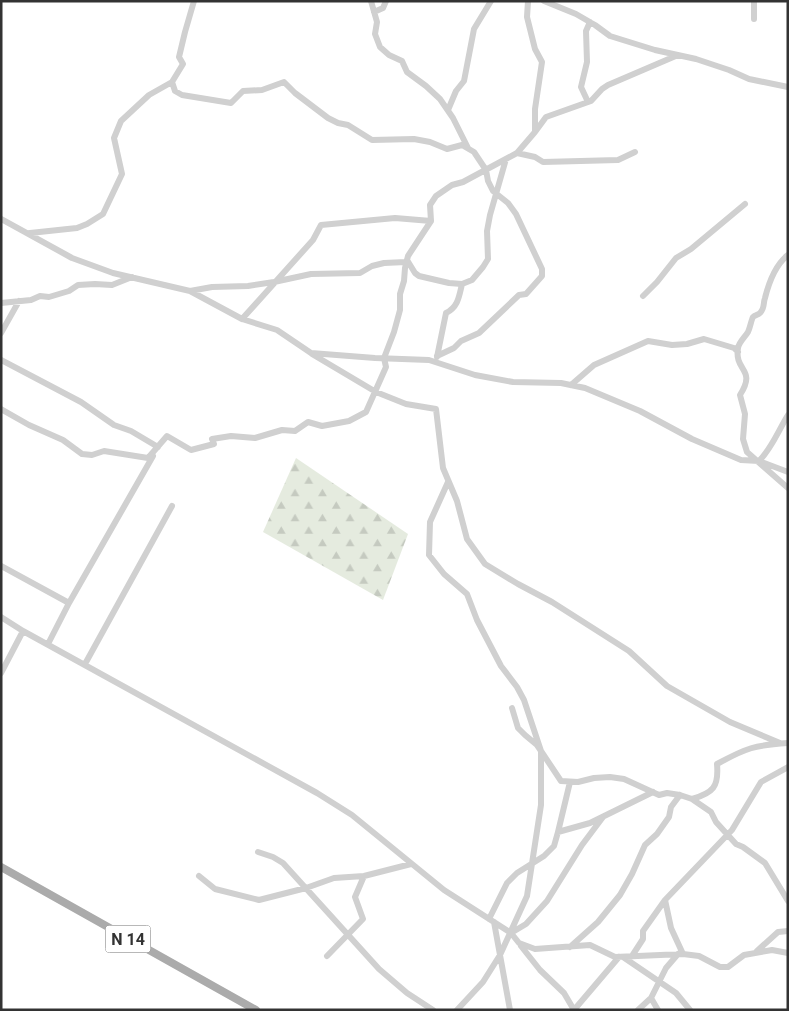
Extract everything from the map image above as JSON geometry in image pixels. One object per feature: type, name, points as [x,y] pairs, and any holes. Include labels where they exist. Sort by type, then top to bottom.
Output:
[{"type":"main road","name":"N 14","points":[[1,867],[256,1010]]},
{"type":"street","points":[[29,233],[77,228],[104,214],[122,174],[114,138],[121,121],[149,95],[172,82],[184,64],[179,57],[194,1]]},
{"type":"street","points":[[371,1],[376,22],[375,34],[380,47],[389,55],[402,61],[407,72],[440,99],[469,149]]},
{"type":"street","points":[[374,12],[383,8],[386,1]]},
{"type":"street","points":[[448,110],[456,92],[464,81],[474,29],[490,1]]},
{"type":"street","points":[[528,1],[527,17],[535,50],[542,62],[535,109],[535,132]]},
{"type":"street","points":[[544,1],[576,14],[610,36],[729,70],[749,79],[788,87]]},
{"type":"street","points":[[754,1],[754,19]]},
{"type":"street","points":[[588,102],[581,87],[587,62],[586,31],[590,22]]},
{"type":"street","points":[[1,420],[3,411],[63,440],[82,454],[92,455],[104,451],[148,458],[167,436],[191,450],[214,444],[212,439],[231,436],[255,438],[282,430],[295,431],[308,422],[322,426],[350,421],[366,412],[386,366],[384,358],[398,317],[400,294],[407,261],[431,221],[430,205],[436,196],[452,185],[463,182],[517,153],[546,117],[588,102],[608,85],[678,55]]},
{"type":"street","points":[[172,82],[175,91],[182,95],[195,99],[205,98],[231,103],[244,91],[262,90],[284,82],[295,94],[328,118],[348,125],[372,140],[414,139],[430,142],[447,149],[462,145],[474,152],[486,170],[493,191],[508,203],[516,214],[542,269],[542,276],[526,294],[518,295],[479,333],[461,341],[437,359],[429,360],[311,353]]},
{"type":"street","points":[[517,153],[535,157],[543,162],[618,160],[636,152]]},
{"type":"street","points":[[407,261],[419,276],[462,284],[472,280],[488,259],[487,231],[506,159]]},
{"type":"street","points":[[643,296],[676,258],[691,249],[745,204]]},
{"type":"street","points":[[242,319],[313,240],[320,225],[395,218],[431,221]]},
{"type":"street","points":[[1,219],[72,258],[113,273],[190,291],[242,319],[277,330],[376,392],[406,404],[436,409],[443,468],[457,501],[467,539],[485,564],[552,602],[630,651],[667,686],[730,722],[780,743]]},
{"type":"street","points":[[788,255],[775,270],[764,306],[760,313],[752,316],[749,330],[738,346],[739,364],[746,372],[747,384],[740,395],[745,414],[743,439],[747,452],[788,488]]},
{"type":"street","points":[[190,291],[212,287],[248,286],[311,274],[360,273],[372,266],[407,261]]},
{"type":"street","points":[[1,303],[31,300],[40,296],[49,297],[69,291],[78,285],[112,285],[132,277]]},
{"type":"street","points":[[437,359],[446,313],[453,310],[457,304],[462,284]]},
{"type":"street","points":[[1,334],[19,301]]},
{"type":"street","points":[[570,385],[594,365],[648,341],[680,345],[704,339],[734,348],[738,352]]},
{"type":"street","points":[[437,359],[475,375],[513,382],[561,383],[585,388],[741,460],[759,461],[788,472]]},
{"type":"street","points":[[1,360],[81,402],[114,425],[132,431],[157,448]]},
{"type":"street","points":[[759,461],[773,445],[778,430],[788,415]]},
{"type":"street","points":[[48,644],[166,431]]},
{"type":"street","points":[[448,482],[430,522],[429,555],[444,574],[466,594],[501,666],[517,686],[524,700],[541,751],[541,805],[527,896],[500,955],[483,982],[457,1010]]},
{"type":"street","points":[[85,664],[172,506]]},
{"type":"street","points":[[1,566],[69,603]]},
{"type":"street","points":[[1,617],[23,631],[317,793],[352,816],[444,890],[511,933],[540,970],[564,993],[574,1010],[621,957]]},
{"type":"street","points":[[1,673],[23,631]]},
{"type":"street","points":[[512,708],[518,728],[541,751],[561,781],[578,782],[610,777],[624,779],[658,795],[680,795],[692,800],[711,812],[716,822],[736,844],[743,846],[765,863],[788,901]]},
{"type":"street","points":[[692,800],[708,794],[714,788],[718,775],[717,764],[741,751],[759,745],[788,743]]},
{"type":"street","points":[[632,956],[643,939],[643,931],[665,900],[728,834],[761,782],[788,767]]},
{"type":"street","points":[[510,1010],[500,955],[491,921],[507,883],[517,873],[544,856],[554,846],[570,782]]},
{"type":"street","points":[[558,832],[590,823],[653,792]]},
{"type":"street","points":[[570,947],[598,922],[620,895],[632,874],[644,845],[657,834],[669,817],[671,807],[680,795]]},
{"type":"street","points":[[511,933],[526,924],[546,901],[582,845],[604,816]]},
{"type":"street","points":[[258,852],[283,863],[379,969],[433,1010]]},
{"type":"street","points":[[199,876],[215,889],[259,900],[306,888],[334,878],[364,876],[411,864]]},
{"type":"street","points":[[327,956],[363,919],[356,897],[364,876]]},
{"type":"street","points":[[665,900],[671,928],[680,954]]},
{"type":"street","points":[[756,952],[778,932],[788,930]]},
{"type":"street","points":[[519,943],[535,950],[590,945],[615,957],[680,954],[699,956],[720,967],[728,968],[744,954],[772,950],[788,952]]},
{"type":"street","points":[[638,1010],[650,998],[666,968],[680,954]]},
{"type":"street","points":[[621,957],[676,993],[690,1010]]},
{"type":"street","points":[[650,998],[658,1010]]},
{"type":"green space","points":[[296,458],[408,534],[383,600],[263,532]]}]
